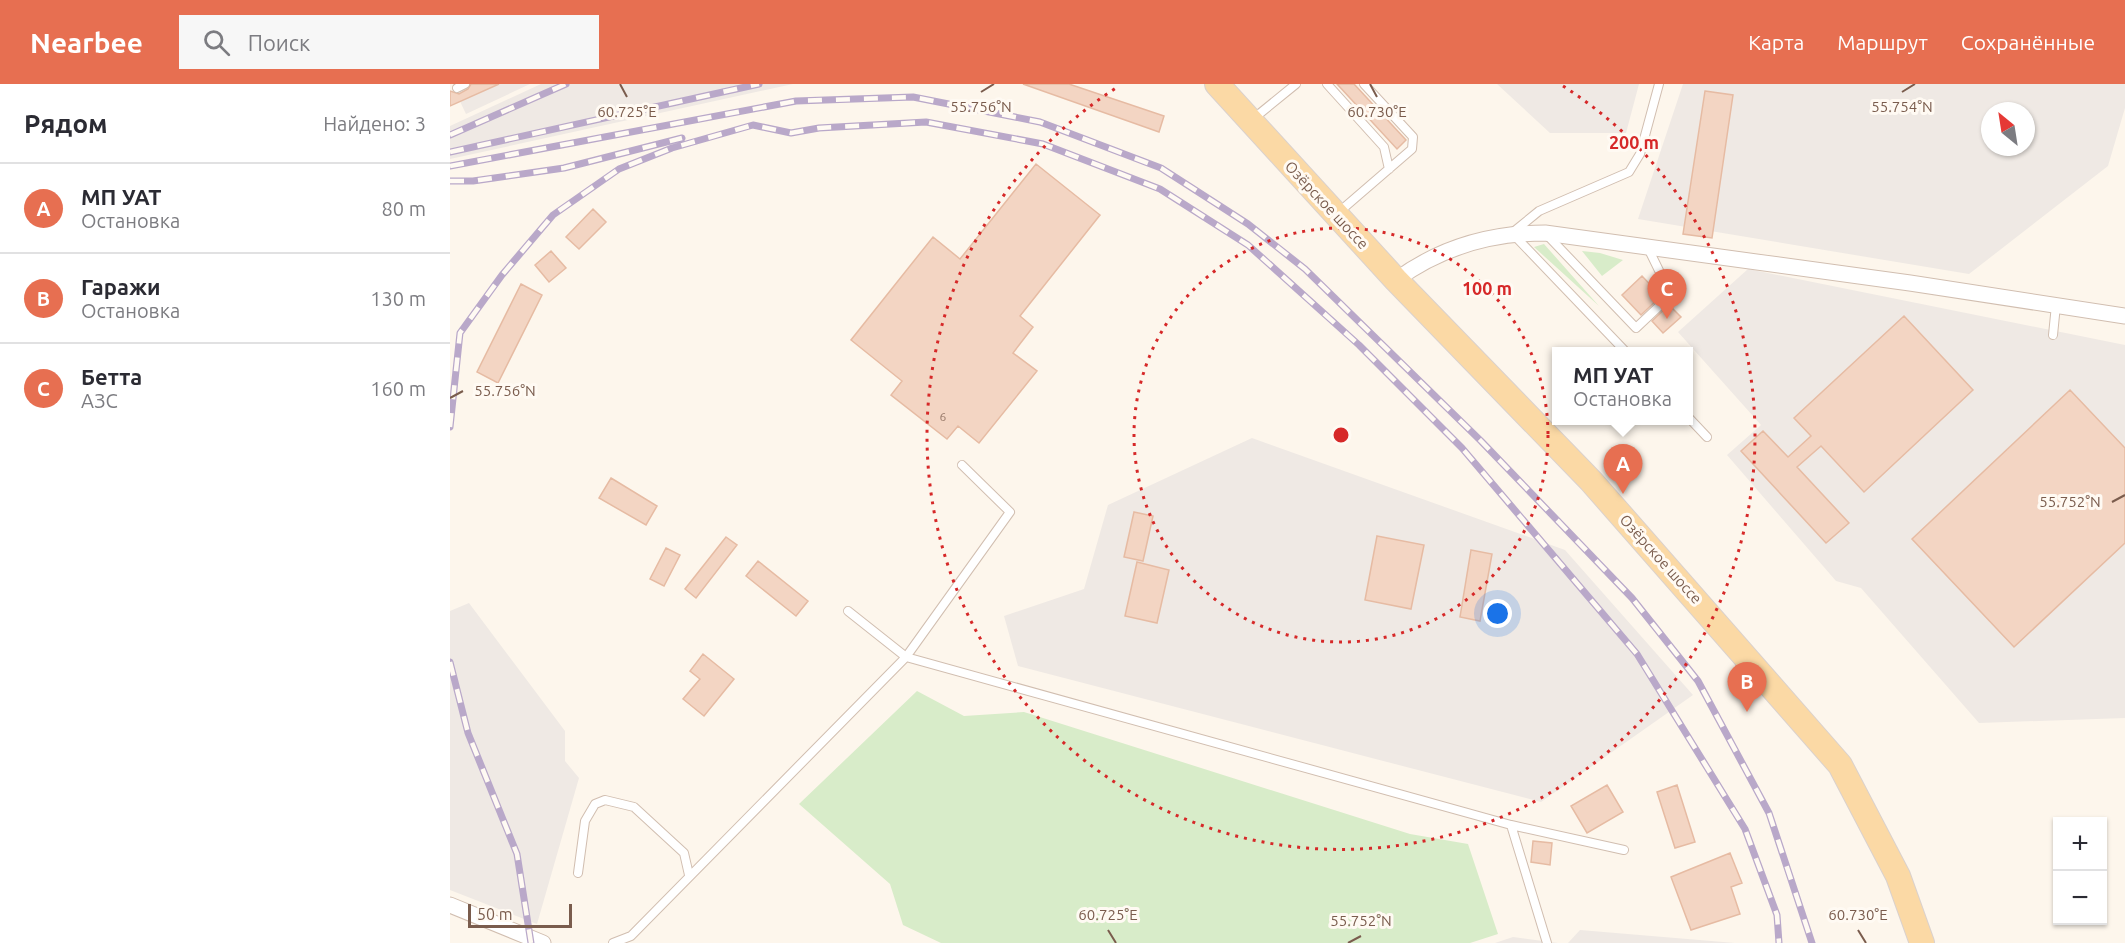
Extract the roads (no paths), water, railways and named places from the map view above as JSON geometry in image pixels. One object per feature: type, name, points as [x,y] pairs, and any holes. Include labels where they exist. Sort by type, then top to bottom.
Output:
[{"type":"main road","name":"Озёрское шоссе","points":[[1217,84],[1335,215],[1591,481],[1840,765],[1898,876],[1922,943]]},
{"type":"street","points":[[1396,279],[1422,261],[1455,246],[1512,233],[1545,233],[2125,316]]},
{"type":"street","points":[[450,905],[543,943]]},
{"type":"lane","points":[[1250,122],[1296,84]]},
{"type":"lane","points":[[1327,84],[1384,147],[1389,169]]},
{"type":"lane","points":[[1335,215],[1412,149],[1413,137],[1364,84]]},
{"type":"lane","points":[[1622,347],[1512,233],[1539,211],[1629,172],[1640,154],[1659,84]]},
{"type":"lane","points":[[1545,233],[1636,328],[1671,295],[1648,247]]},
{"type":"lane","points":[[2053,335],[2056,305]]},
{"type":"lane","points":[[1693,422],[1707,437]]},
{"type":"lane","points":[[613,943],[631,936],[906,657],[1010,512],[962,465]]},
{"type":"lane","points":[[849,611],[906,657],[1511,825],[1624,850]]},
{"type":"lane","points":[[578,873],[585,821],[595,804],[605,800],[634,807],[684,853],[689,875]]},
{"type":"lane","points":[[1511,825],[1547,943]]},
{"type":"railway","points":[[450,135],[566,84]]},
{"type":"railway","points":[[450,152],[759,84]]},
{"type":"railway","points":[[450,166],[796,101],[913,97],[1040,122],[1161,168],[1248,224],[1305,269],[1481,441],[1632,598],[1698,681],[1769,813],[1812,943]]},
{"type":"railway","points":[[450,427],[460,333],[502,275],[553,215],[619,169],[672,148],[753,125],[791,133],[819,128],[926,122],[1043,144],[1160,189],[1248,245],[1359,345],[1462,448],[1637,654],[1745,829],[1777,915],[1779,943]]},
{"type":"railway","points":[[450,181],[473,181],[564,168],[682,138]]},
{"type":"railway","points":[[450,662],[468,733],[517,854],[531,943]]},
{"type":"place","name":"Бетта","points":[[1667,319]]},
{"type":"place","name":"МП УАТ","points":[[1623,494]]},
{"type":"place","name":"Гаражи","points":[[1747,712]]}]
